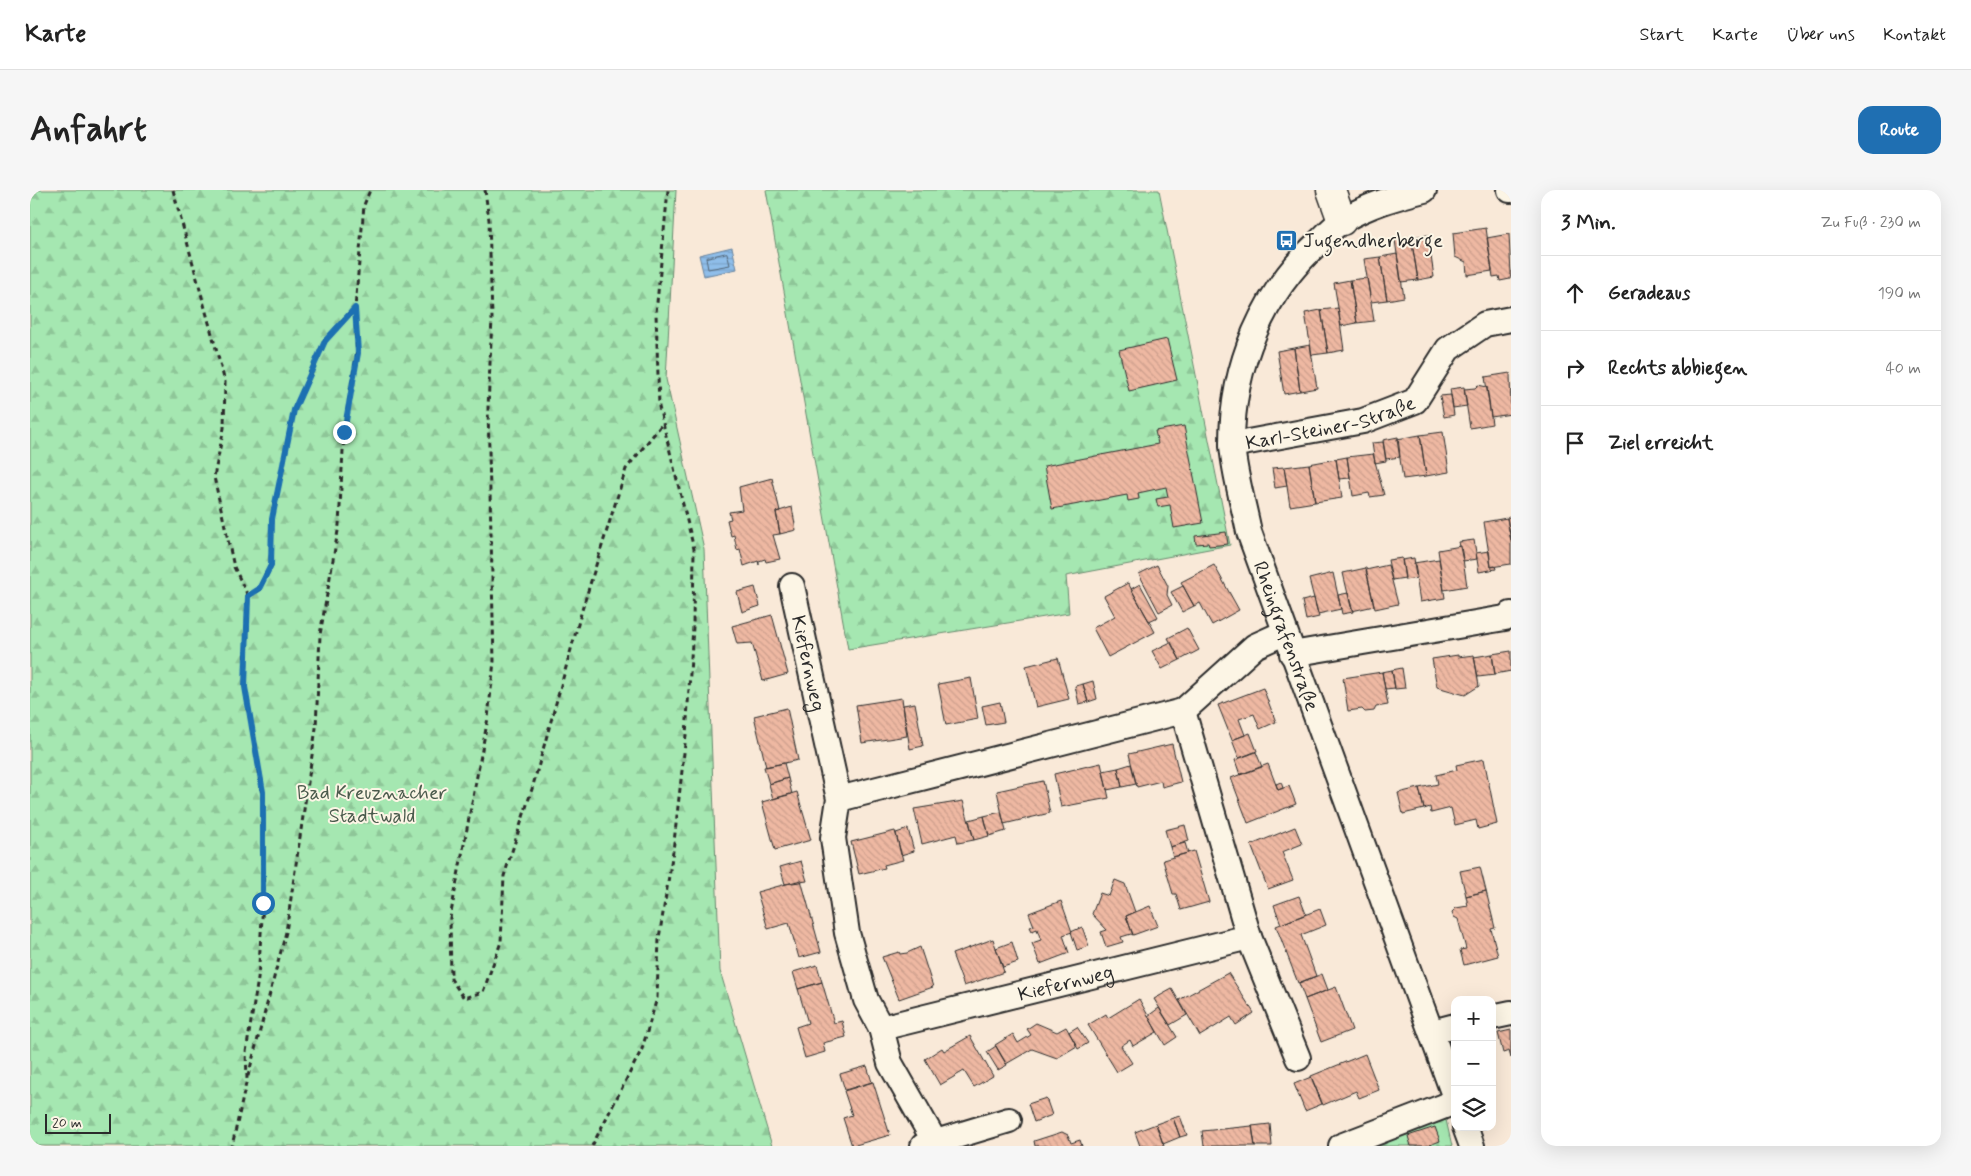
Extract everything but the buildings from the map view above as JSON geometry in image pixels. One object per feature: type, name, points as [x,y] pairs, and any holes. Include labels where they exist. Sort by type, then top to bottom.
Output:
[{"type":"street","points":[[1331,190],[1342,221]]},
{"type":"street","name":"Rheingrafenstraße","points":[[1424,190],[1386,200],[1342,221],[1303,256],[1275,291],[1254,332],[1234,401],[1232,445],[1249,532],[1288,644],[1341,780],[1451,1087]]},
{"type":"street","name":"Karl-Steiner-Straße","points":[[1232,445],[1363,421],[1415,401],[1448,349],[1485,324],[1511,319]]},
{"type":"street","name":"Kiefernweg","points":[[792,586],[839,799],[833,838],[847,933],[866,1000],[881,1028],[890,1063],[929,1144],[1009,1120]]},
{"type":"street","points":[[839,799],[1184,711],[1255,646],[1288,644],[1505,618],[1511,614]]},
{"type":"street","points":[[1184,711],[1249,937],[1298,1058]]},
{"type":"street","name":"Kiefernweg","points":[[881,1028],[1249,937]]},
{"type":"street","points":[[1496,1016],[1511,1013]]},
{"type":"street","points":[[1432,1032],[1451,1027]]},
{"type":"street","points":[[1341,1146],[1451,1104]]},
{"type":"street","points":[[1466,1131],[1472,1146]]},
{"type":"path","points":[[173,190],[225,382],[224,428],[214,477],[234,567],[248,596],[245,687],[263,792],[263,903],[258,979],[246,1052],[247,1079]]},
{"type":"path","points":[[232,1146],[247,1079],[286,932],[316,728],[320,635],[340,525],[344,432],[358,353],[355,308],[364,204],[370,190]]},
{"type":"path","points":[[486,190],[492,318],[488,408],[494,661],[488,718],[450,918],[450,979],[464,998],[483,992],[501,942],[504,876],[532,789],[582,610],[626,469],[663,423]]},
{"type":"path","points":[[592,1146],[642,1049],[658,998],[659,938],[673,852],[686,735],[694,549],[659,407],[656,313],[668,190]]},
{"type":"path","points":[[248,596],[259,589],[271,565],[272,519],[294,410],[325,341],[355,308]]},
{"type":"green space","name":"Bad Kreuznacher Stadtwald","points":[[30,190],[676,190],[666,379],[704,549],[720,971],[772,1146],[30,1146]]},
{"type":"green space","points":[[766,190],[1159,190],[1230,545],[1066,576],[1069,613],[848,649]]},
{"type":"green space","points":[[1446,1120],[1452,1146],[1370,1146]]},
{"type":"water","points":[[732,247],[737,269],[704,276],[699,255]]},
{"type":"place","name":"Jugendherberge","points":[[1287,240]]},
{"type":"route","points":[[263,903],[263,792],[245,687],[248,596],[259,589],[271,565],[272,519],[294,410],[325,341],[355,308],[358,353],[344,432]]}]
